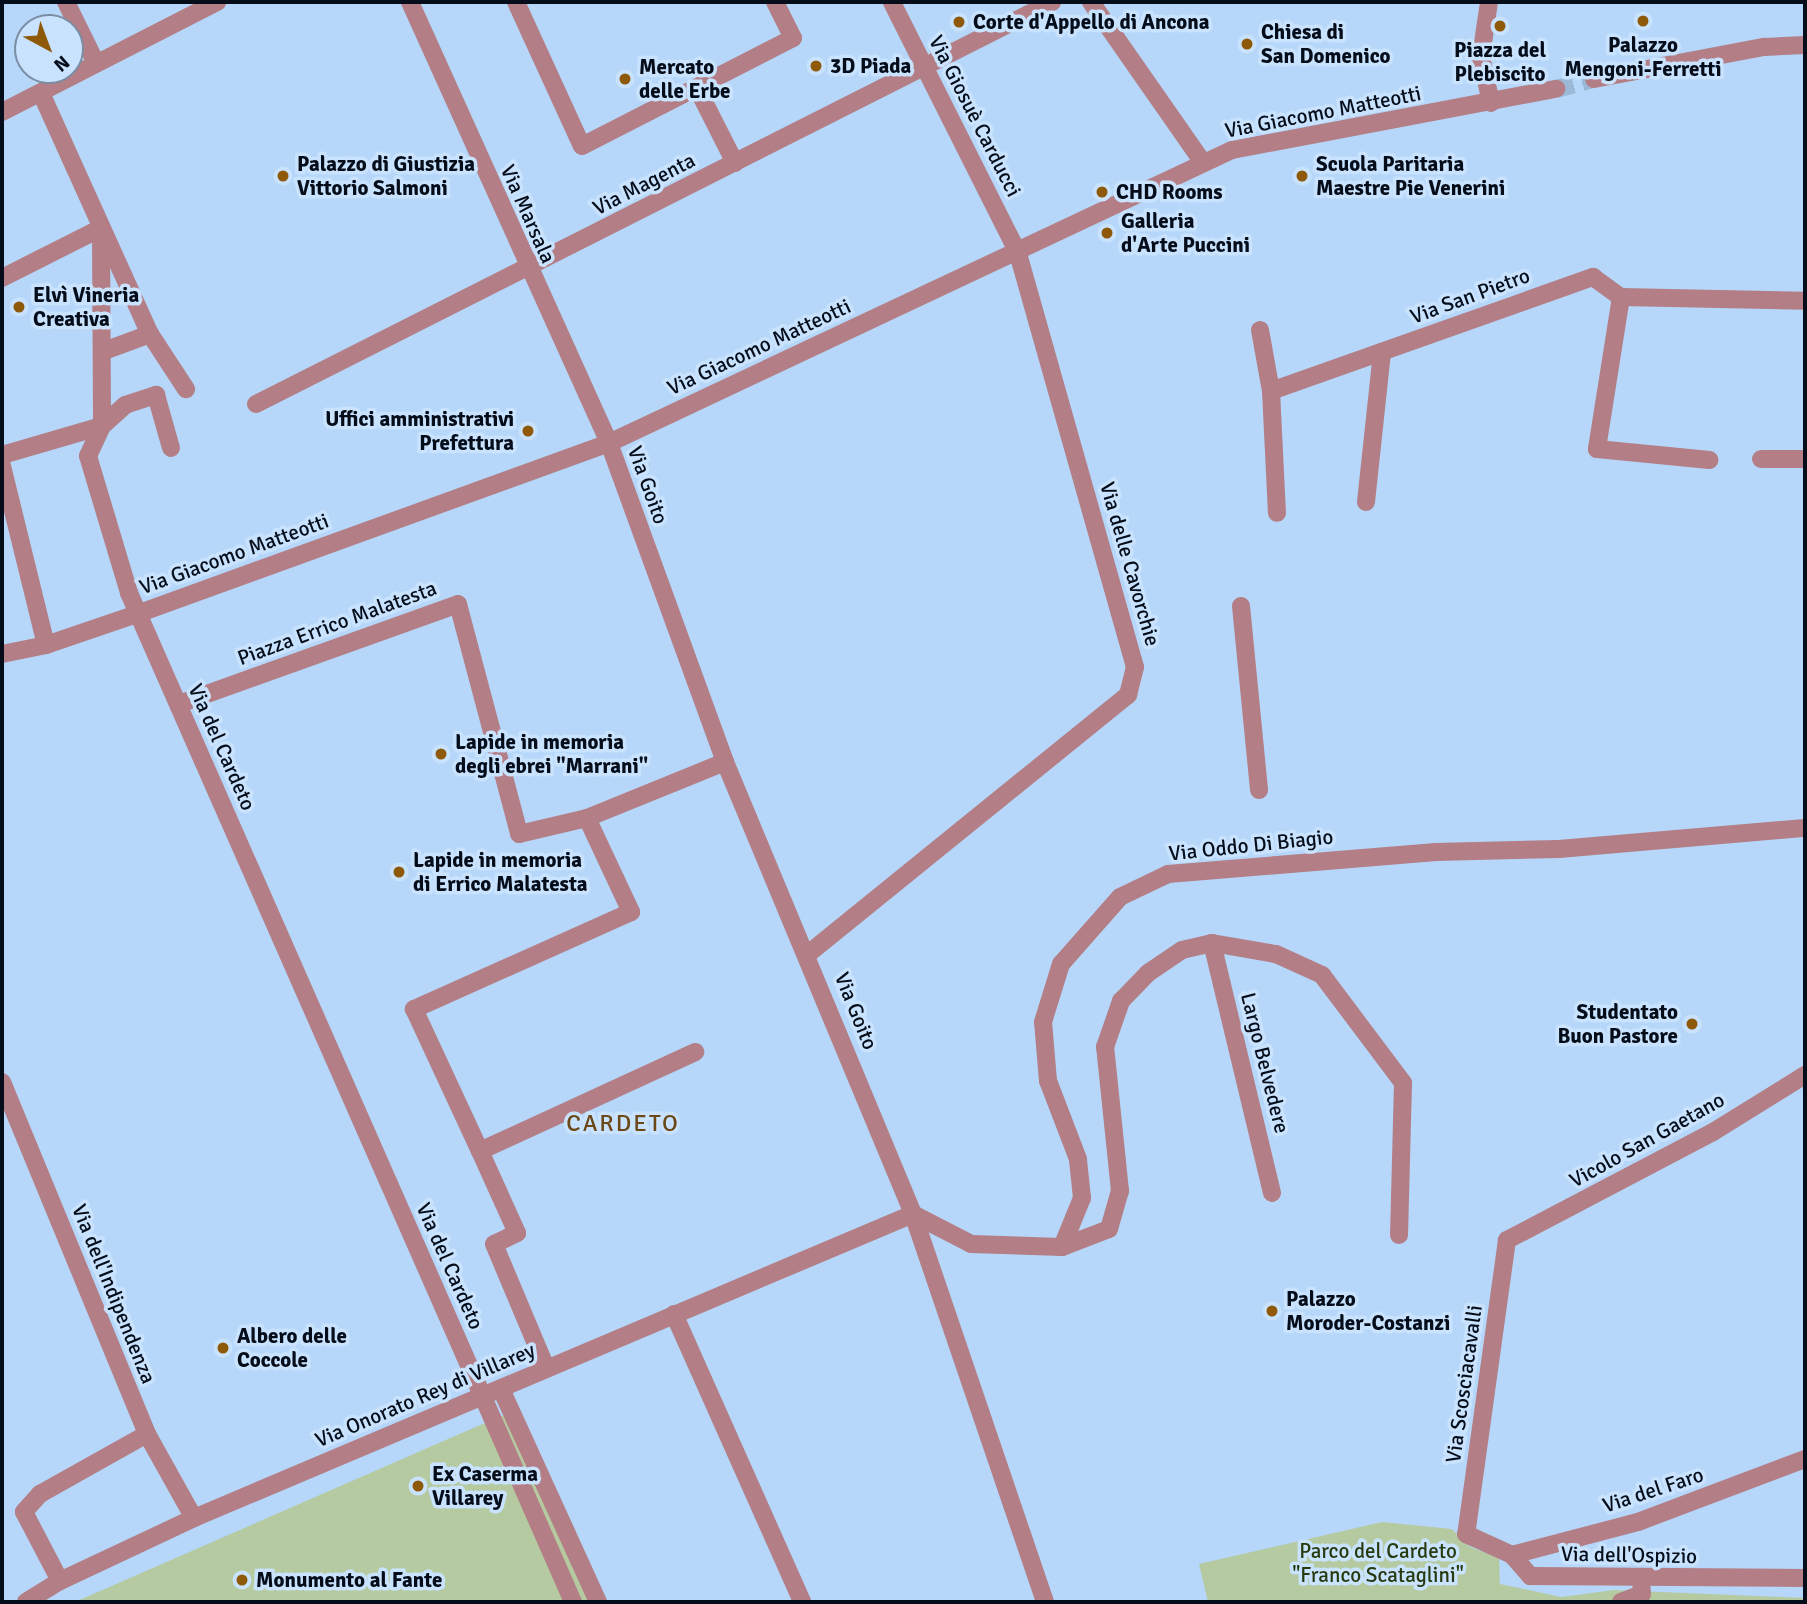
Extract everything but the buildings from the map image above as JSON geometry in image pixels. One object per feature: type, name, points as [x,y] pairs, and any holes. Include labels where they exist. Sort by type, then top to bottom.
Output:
[{"type":"street","points":[[66,2],[96,64]]},
{"type":"street","points":[[2,112],[217,2]]},
{"type":"street","name":"Via Marsala","points":[[410,2],[527,270],[609,443]]},
{"type":"street","points":[[516,2],[582,146],[793,38],[775,2]]},
{"type":"street","name":"Via Giosuè Carducci","points":[[892,2],[1017,251]]},
{"type":"street","name":"Via Magenta","points":[[256,404],[527,270],[1052,2]]},
{"type":"street","points":[[1091,2],[1202,161]]},
{"type":"street","points":[[1489,2],[1481,57],[1491,103]]},
{"type":"street","points":[[1594,79],[1764,47],[1805,45]]},
{"type":"street","points":[[697,88],[735,163]]},
{"type":"street","name":"Via Giacomo Matteotti","points":[[2,654],[46,645],[136,614],[609,443],[1202,161],[1232,150],[1556,89]]},
{"type":"street","name":"Via del Cardeto","points":[[41,93],[101,228],[104,351],[102,426],[88,456],[136,614],[179,704],[573,1602]]},
{"type":"street","points":[[2,278],[101,228],[150,334],[186,389]]},
{"type":"street","name":"Via delle Cavorchie","points":[[808,954],[1128,695],[1135,667],[1017,251]]},
{"type":"street","name":"Via San Pietro","points":[[1271,391],[1593,276],[1621,297]]},
{"type":"street","points":[[1709,460],[1597,449],[1621,297],[1805,301]]},
{"type":"street","points":[[1260,330],[1271,391],[1277,513]]},
{"type":"street","points":[[104,351],[150,334]]},
{"type":"street","points":[[1366,502],[1382,352]]},
{"type":"street","points":[[2,455],[102,426],[125,405],[156,396],[171,448]]},
{"type":"street","name":"Via Goito","points":[[609,443],[724,762],[808,954],[913,1214],[1045,1602]]},
{"type":"street","points":[[1761,459],[1805,460]]},
{"type":"street","points":[[2,466],[46,645]]},
{"type":"street","name":"Piazza Errico Malatesta","points":[[179,704],[458,604],[519,834],[587,818],[724,762]]},
{"type":"street","points":[[1241,607],[1259,790]]},
{"type":"street","points":[[546,1368],[494,1244],[517,1233],[414,1009],[631,912],[587,818]]},
{"type":"street","name":"Via Oddo Di Biagio","points":[[1062,1247],[1082,1198],[1077,1158],[1048,1081],[1043,1022],[1061,964],[1120,897],[1168,874],[1238,866],[1436,852],[1559,849],[1805,828]]},
{"type":"street","points":[[913,1214],[971,1244],[1062,1247],[1109,1229],[1120,1191],[1105,1047],[1121,1001],[1148,973],[1182,950],[1212,943],[1276,954],[1322,975],[1403,1083],[1399,1235]]},
{"type":"street","name":"Largo Belvedere","points":[[1212,943],[1272,1193]]},
{"type":"street","points":[[480,1152],[695,1052]]},
{"type":"street","name":"Vicolo San Gaetano","points":[[1507,1240],[1713,1132],[1805,1075]]},
{"type":"street","name":"Via dell'Indipendenza","points":[[2,1082],[147,1434],[194,1518]]},
{"type":"street","name":"Via Onorato Rey di Villarey","points":[[26,1602],[60,1581],[194,1518],[913,1214]]},
{"type":"street","name":"Via Scosciacavalli","points":[[1466,1534],[1507,1240]]},
{"type":"street","points":[[674,1314],[802,1602]]},
{"type":"street","points":[[502,1389],[598,1602]]},
{"type":"street","points":[[60,1581],[24,1512],[40,1494],[147,1434]]},
{"type":"street","name":"Via del Faro","points":[[1512,1555],[1638,1522],[1805,1459]]},
{"type":"street","name":"Via dell'Ospizio","points":[[1466,1534],[1512,1555],[1530,1576],[1641,1579],[1805,1578]]},
{"type":"street","points":[[1621,1602],[1642,1594],[1641,1579]]},
{"type":"green space","name":"Ex Caserma Villarey","points":[[509,1413],[594,1602],[75,1602],[471,1429]]},
{"type":"green space","name":"Parco del Cardeto \"Franco Scataglini\"","points":[[1382,1522],[1452,1529],[1470,1547],[1499,1558],[1500,1584],[1561,1597],[1614,1590],[1805,1598],[1805,1602],[1208,1602],[1199,1564]]},
{"type":"tunnel","points":[[1556,89],[1594,79]]},
{"type":"place","name":"Palazzo Mengoni-Ferretti","points":[[1643,21]]},
{"type":"place","name":"Corte d'Appello di Ancona","points":[[959,22]]},
{"type":"place","name":"Piazza del Plebiscito","points":[[1500,26]]},
{"type":"place","name":"Chiesa di San Domenico","points":[[1247,44]]},
{"type":"place","name":"3D Piada","points":[[816,66]]},
{"type":"place","name":"Mercato delle Erbe","points":[[625,79]]},
{"type":"place","name":"Palazzo di Giustizia Vittorio Salmoni","points":[[283,176]]},
{"type":"place","name":"Scuola Paritaria Maestre Pie Venerini","points":[[1302,176]]},
{"type":"place","name":"CHD Rooms","points":[[1102,192]]},
{"type":"place","name":"Galleria d'Arte Puccini","points":[[1107,233]]},
{"type":"place","name":"Elvì Vineria Creativa","points":[[19,307]]},
{"type":"place","name":"Uffici amministrativi Prefettura","points":[[528,431]]},
{"type":"place","name":"Lapide in memoria degli ebrei \"Marrani\"","points":[[441,754]]},
{"type":"place","name":"Lapide in memoria di Errico Malatesta","points":[[399,872]]},
{"type":"place","name":"Studentato Buon Pastore","points":[[1692,1024]]},
{"type":"place","name":"Palazzo Moroder-Costanzi","points":[[1272,1311]]},
{"type":"place","name":"Albero delle Coccole","points":[[223,1348]]},
{"type":"place","name":"Ex Caserma Villarey","points":[[418,1486]]},
{"type":"place","name":"Monumento al Fante","points":[[242,1580]]},
{"type":"district","name":"CARDETO","points":[[623,1124]]}]
